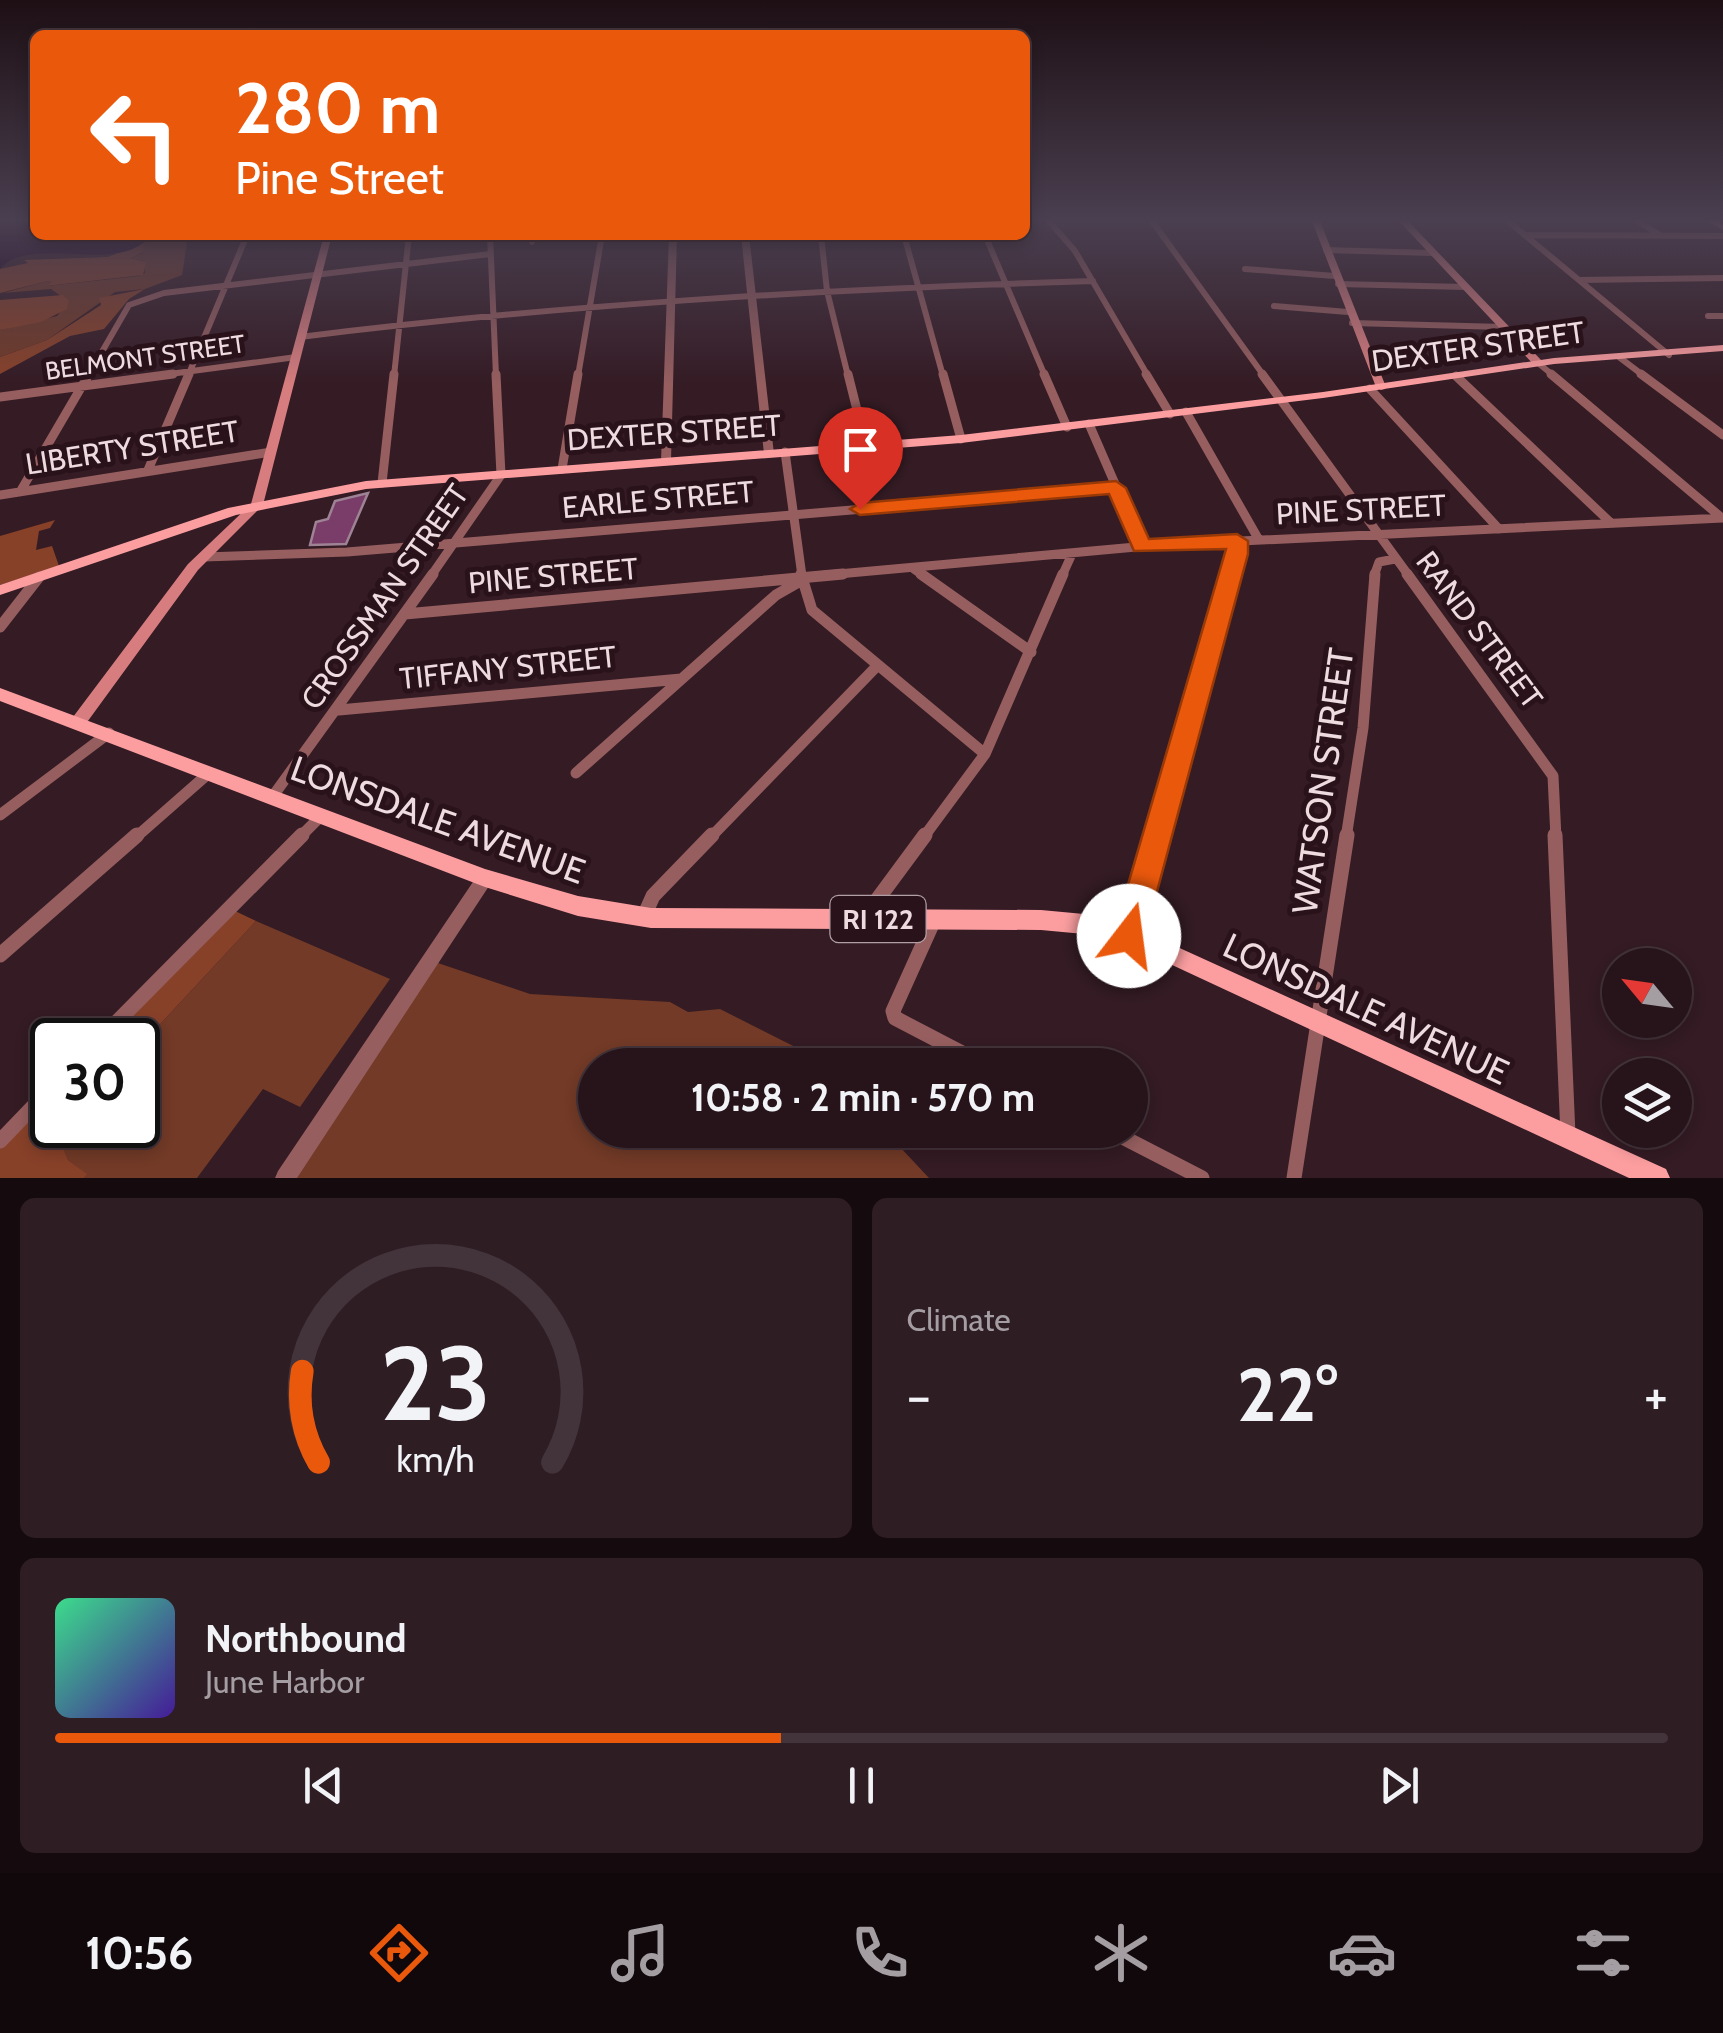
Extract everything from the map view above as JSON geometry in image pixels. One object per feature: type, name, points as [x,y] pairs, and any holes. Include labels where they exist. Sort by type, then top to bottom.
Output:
[{"type":"main road","points":[[79,721],[204,556],[257,505],[316,276]]},
{"type":"main road","points":[[1335,276],[1375,388]]},
{"type":"main road","points":[[1455,276],[1538,363]]},
{"type":"main road","name":"DEXTER STREET","points":[[0,590],[257,505],[382,483],[961,439],[1375,388],[1538,363],[1723,348]]},
{"type":"main road","name":"LONSDALE AVENUE","points":[[0,694],[110,732],[485,878],[578,906],[643,917],[1084,924],[1129,936],[1568,1137],[1621,1170],[1657,1178]]},
{"type":"street","points":[[148,470],[230,276]]},
{"type":"street","points":[[20,492],[126,308],[140,300],[302,276]]},
{"type":"street","points":[[382,483],[405,276]]},
{"type":"street","points":[[491,276],[501,475]]},
{"type":"street","points":[[562,469],[596,276]]},
{"type":"street","points":[[666,461],[672,276]]},
{"type":"street","points":[[748,276],[769,454]]},
{"type":"street","points":[[825,276],[866,446]]},
{"type":"street","points":[[914,276],[961,439]]},
{"type":"street","points":[[1003,276],[1066,427]]},
{"type":"street","points":[[1089,276],[1170,414]]},
{"type":"street","name":"RAND STREET","points":[[1191,276],[1552,776],[1568,1137]]},
{"type":"street","points":[[1302,276],[1466,288]]},
{"type":"street","points":[[1573,276],[1669,355]]},
{"type":"street","points":[[1578,280],[1723,278]]},
{"type":"street","points":[[300,338],[493,312],[827,290],[1093,281]]},
{"type":"street","points":[[1274,306],[1350,318],[1504,327]]},
{"type":"street","points":[[1708,316],[1723,316]]},
{"type":"street","name":"BELMONT STREET","points":[[0,397],[296,357]]},
{"type":"street","points":[[1619,357],[1723,434]]},
{"type":"street","points":[[1538,363],[1723,518]]},
{"type":"street","points":[[1456,376],[1611,523]]},
{"type":"street","points":[[1375,388],[1498,529]]},
{"type":"street","points":[[1186,412],[1259,540]]},
{"type":"street","points":[[1089,424],[1142,546]]},
{"type":"street","name":"LIBERTY STREET","points":[[0,495],[272,452]]},
{"type":"street","points":[[785,452],[802,580],[812,610],[985,754]]},
{"type":"street","name":"CROSSMAN STREET","points":[[273,796],[339,710],[501,475]]},
{"type":"street","name":"EARLE STREET","points":[[204,556],[454,543],[1116,488]]},
{"type":"street","name":"PINE STREET","points":[[405,614],[1142,546],[1723,518]]},
{"type":"street","points":[[1129,936],[1238,554],[1237,541]]},
{"type":"street","points":[[863,919],[985,754],[1072,554]]},
{"type":"street","name":"WATSON STREET","points":[[1318,1024],[1372,654],[1376,564],[1395,559]]},
{"type":"street","points":[[914,569],[1030,652]]},
{"type":"street","points":[[0,626],[40,577]]},
{"type":"street","points":[[576,773],[776,596],[802,580]]},
{"type":"street","points":[[643,917],[653,896],[878,665]]},
{"type":"street","name":"TIFFANY STREET","points":[[339,710],[681,678]]},
{"type":"street","points":[[0,815],[110,732]]},
{"type":"street","points":[[0,955],[209,773]]},
{"type":"street","points":[[121,1018],[320,816]]},
{"type":"street","points":[[284,1178],[485,878]]},
{"type":"street","points":[[934,919],[893,1010],[895,1018],[952,1048]]},
{"type":"street","points":[[1294,1178],[1318,1024]]},
{"type":"street","points":[[0,1142],[30,1111]]},
{"type":"street","points":[[1144,1148],[1202,1178]]},
{"type":"shaded area","points":[[0,276],[134,276],[46,286],[52,282],[48,281],[0,293]]},
{"type":"shaded area","points":[[139,276],[179,276],[145,289],[115,292],[47,340],[0,357],[0,330],[57,316],[69,302],[51,289],[3,293],[48,281],[52,282],[47,286]]},
{"type":"shaded area","points":[[145,289],[129,299],[104,329],[70,336],[0,374],[0,357],[47,340],[101,305],[99,298]]},
{"type":"shaded area","points":[[63,295],[69,301],[67,309],[41,322],[0,330],[0,300]]},
{"type":"shaded area","points":[[55,520],[50,528],[39,531],[36,550],[52,546],[59,566],[0,585],[0,536]]},
{"type":"shaded area","points":[[233,910],[256,921],[160,1024],[160,1018],[126,1018]]},
{"type":"shaded area","points":[[256,921],[390,979],[300,1107],[263,1089],[197,1178],[84,1178],[86,1174],[68,1160],[62,1148],[160,1148],[160,1024]]},
{"type":"shaded area","points":[[429,960],[530,994],[670,1002],[688,1012],[720,1009],[797,1048],[578,1048],[578,1148],[901,1148],[929,1178],[285,1178]]},
{"type":"shaded area","points":[[30,1115],[30,1148],[63,1148],[68,1160],[87,1174],[84,1178],[0,1178],[0,1146]]},
{"type":"building","points":[[368,493],[346,544],[310,545],[316,522],[328,519],[335,501]]},
{"type":"route","points":[[860,509],[1116,488],[1142,546],[1237,541],[1238,554],[1129,936]]}]
